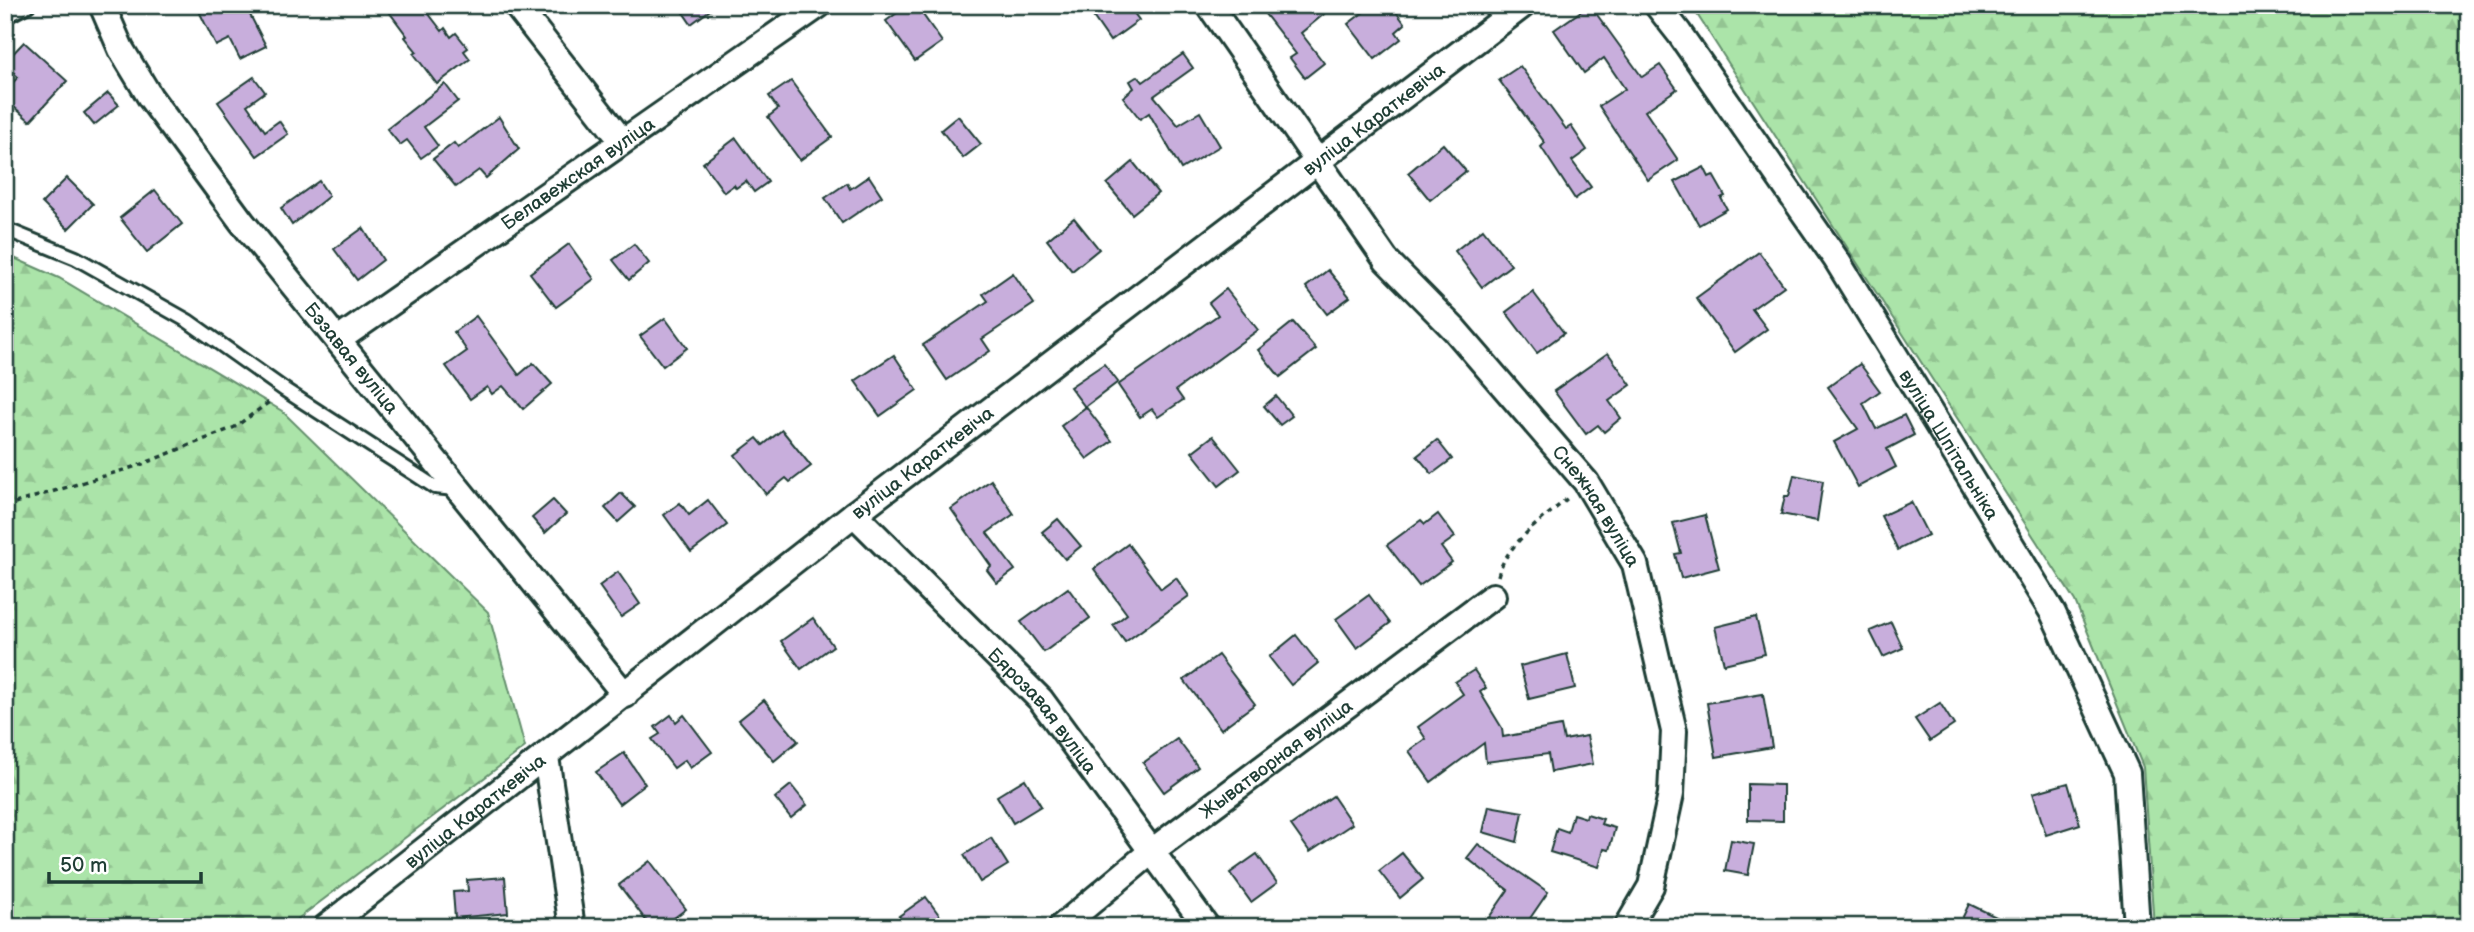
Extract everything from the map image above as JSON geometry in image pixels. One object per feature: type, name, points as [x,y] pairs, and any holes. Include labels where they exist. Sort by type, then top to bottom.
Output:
[{"type":"street","name":"Бэзавая вуліца","points":[[102,5],[121,49],[150,97],[242,222],[625,695]]},
{"type":"street","points":[[516,5],[622,141]]},
{"type":"street","name":"Белавежская вуліца","points":[[338,340],[819,5]]},
{"type":"street","name":"Снежная вуліца","points":[[1209,5],[1387,260],[1455,330],[1586,482],[1635,564],[1674,732],[1671,794],[1651,886],[1627,927]]},
{"type":"street","name":"вуліца Караткевіча","points":[[327,927],[854,514],[1523,5]]},
{"type":"street","name":"вуліца Шпітальніка","points":[[1657,5],[1836,259],[2053,613],[2127,773],[2137,927]]},
{"type":"street","name":"Бярозавая вуліца","points":[[854,514],[1041,700],[1206,927]]},
{"type":"street","name":"Жыватворная вуліца","points":[[1061,927],[1152,851],[1493,596]]},
{"type":"street","points":[[546,757],[572,927]]},
{"type":"lane","points":[[5,17],[28,5]]},
{"type":"lane","points":[[5,229],[76,258],[188,321],[285,390],[435,487],[459,489]]},
{"type":"path","points":[[5,506],[141,465],[234,427],[285,390]]},
{"type":"path","points":[[1493,596],[1501,566],[1517,543],[1586,482]]},
{"type":"green space","points":[[1691,5],[2469,5],[2469,927],[2154,927],[2143,767],[2075,601]]},
{"type":"green space","points":[[5,254],[59,278],[282,411],[488,612],[525,747],[287,927],[5,927]]},
{"type":"building","points":[[196,5],[245,5],[266,46],[240,59],[230,39],[216,46]]},
{"type":"building","points":[[384,5],[422,5],[442,31],[445,28],[451,37],[456,33],[468,48],[464,51],[470,59],[437,84],[414,54],[417,52]]},
{"type":"building","points":[[678,5],[717,5],[691,24]]},
{"type":"building","points":[[908,5],[916,5],[942,42],[915,61],[886,21]]},
{"type":"building","points":[[1085,5],[1128,5],[1139,20],[1110,41]]},
{"type":"building","points":[[1258,5],[1317,5],[1324,14],[1301,33],[1324,63],[1305,78],[1290,58],[1296,54]]},
{"type":"building","points":[[1373,5],[1391,5],[1405,24],[1396,32],[1401,39],[1375,59],[1348,24]]},
{"type":"building","points":[[1590,5],[1642,77],[1660,65],[1677,89],[1645,111],[1678,160],[1648,180],[1599,106],[1625,89],[1604,58],[1584,73],[1554,30]]},
{"type":"building","points":[[24,42],[67,81],[30,121],[5,99],[5,91],[18,77],[5,62]]},
{"type":"building","points":[[1183,54],[1193,68],[1154,96],[1178,125],[1200,112],[1220,146],[1181,169],[1149,113],[1140,119],[1123,97],[1134,88],[1130,81],[1138,76],[1143,82]]},
{"type":"building","points":[[1520,66],[1566,129],[1571,126],[1587,150],[1572,161],[1591,187],[1575,199],[1541,147],[1545,143],[1499,80]]},
{"type":"building","points":[[254,77],[265,92],[247,105],[265,131],[279,121],[288,134],[257,156],[218,102]]},
{"type":"building","points":[[791,81],[832,137],[800,160],[768,117],[778,109],[769,96]]},
{"type":"building","points":[[445,84],[458,101],[424,127],[438,146],[421,158],[407,140],[400,145],[387,129]]},
{"type":"building","points":[[108,93],[119,105],[94,125],[84,113]]},
{"type":"building","points":[[958,116],[981,144],[963,158],[941,130]]},
{"type":"building","points":[[499,117],[519,149],[486,178],[479,170],[456,187],[433,159],[454,143],[458,148]]},
{"type":"building","points":[[736,138],[768,182],[754,192],[746,181],[724,192],[703,163]]},
{"type":"building","points":[[1443,144],[1466,171],[1430,200],[1408,173]]},
{"type":"building","points":[[1133,162],[1158,193],[1132,214],[1107,184]]},
{"type":"building","points":[[1704,167],[1709,177],[1713,175],[1725,196],[1721,198],[1727,209],[1699,225],[1675,182]]},
{"type":"building","points":[[869,176],[882,196],[842,223],[825,198],[847,183],[850,189]]},
{"type":"building","points":[[67,178],[93,204],[68,229],[42,203]]},
{"type":"building","points":[[319,181],[329,196],[292,225],[281,208]]},
{"type":"building","points":[[155,190],[182,224],[147,252],[120,218]]},
{"type":"building","points":[[1074,218],[1099,249],[1072,271],[1047,240]]},
{"type":"building","points":[[363,228],[383,260],[357,280],[334,249]]},
{"type":"building","points":[[1483,229],[1511,265],[1482,287],[1455,251]]},
{"type":"building","points":[[569,244],[594,279],[556,307],[530,273]]},
{"type":"building","points":[[634,244],[649,263],[629,280],[613,260]]},
{"type":"building","points":[[1759,252],[1784,286],[1752,309],[1767,329],[1735,352],[1696,298]]},
{"type":"building","points":[[1328,270],[1350,297],[1327,314],[1306,287]]},
{"type":"building","points":[[1013,273],[1034,304],[982,339],[990,351],[947,380],[923,345],[988,301],[983,294]]},
{"type":"building","points":[[1226,289],[1258,330],[1176,390],[1183,400],[1158,417],[1152,409],[1140,417],[1118,385],[1218,315],[1209,303]]},
{"type":"building","points":[[1533,292],[1564,333],[1537,353],[1506,312]]},
{"type":"building","points":[[476,316],[519,375],[533,363],[552,384],[523,409],[503,386],[492,394],[487,387],[470,399],[446,366],[467,351],[454,332]]},
{"type":"building","points":[[665,318],[687,348],[663,366],[640,336]]},
{"type":"building","points":[[1293,322],[1316,349],[1280,377],[1258,350]]},
{"type":"building","points":[[1608,353],[1631,385],[1609,401],[1621,418],[1604,432],[1598,425],[1586,434],[1554,391]]},
{"type":"building","points":[[894,355],[917,390],[880,416],[855,381]]},
{"type":"building","points":[[1104,364],[1118,382],[1085,407],[1070,387]]},
{"type":"building","points":[[1860,364],[1880,391],[1863,403],[1876,429],[1904,415],[1914,435],[1887,449],[1896,467],[1858,487],[1834,442],[1858,429],[1828,387]]},
{"type":"building","points":[[1276,396],[1292,416],[1280,425],[1264,406]]},
{"type":"building","points":[[1086,407],[1112,441],[1087,459],[1061,426]]},
{"type":"building","points":[[782,430],[811,466],[790,482],[786,478],[766,494],[735,455],[757,438],[763,445]]},
{"type":"building","points":[[1213,436],[1240,470],[1219,486],[1192,452]]},
{"type":"building","points":[[1437,440],[1452,459],[1432,474],[1417,456]]},
{"type":"building","points":[[1794,475],[1823,481],[1817,521],[1781,514]]},
{"type":"building","points":[[991,480],[1014,514],[987,533],[1015,570],[997,583],[987,570],[991,566],[951,509]]},
{"type":"building","points":[[621,493],[635,507],[618,522],[605,508]]},
{"type":"building","points":[[553,500],[566,514],[545,533],[532,518]]},
{"type":"building","points":[[708,500],[727,525],[691,552],[664,515],[680,503],[689,515]]},
{"type":"building","points":[[1911,502],[1928,535],[1898,550],[1881,516]]},
{"type":"building","points":[[1438,514],[1455,537],[1441,547],[1452,562],[1419,586],[1387,545],[1421,520],[1425,524]]},
{"type":"building","points":[[1705,515],[1719,568],[1681,578],[1675,554],[1681,553],[1673,523]]},
{"type":"building","points":[[1058,519],[1081,546],[1065,559],[1042,532]]},
{"type":"building","points":[[1128,544],[1161,589],[1176,578],[1189,596],[1125,642],[1113,625],[1127,614],[1094,569]]},
{"type":"building","points":[[618,572],[640,604],[621,617],[599,586]]},
{"type":"building","points":[[1068,588],[1090,618],[1044,652],[1021,622]]},
{"type":"building","points":[[1369,595],[1390,623],[1357,648],[1336,619]]},
{"type":"building","points":[[1756,617],[1765,654],[1724,664],[1715,627]]},
{"type":"building","points":[[813,618],[833,646],[801,669],[781,641]]},
{"type":"building","points":[[1891,622],[1903,648],[1883,657],[1870,631]]},
{"type":"building","points":[[1296,635],[1318,663],[1291,685],[1269,657]]},
{"type":"building","points":[[1567,654],[1575,688],[1529,699],[1520,666]]},
{"type":"building","points":[[1218,655],[1255,704],[1221,729],[1184,680]]},
{"type":"building","points":[[1474,670],[1486,688],[1480,692],[1502,728],[1503,737],[1561,726],[1564,740],[1587,736],[1593,764],[1551,772],[1548,754],[1486,762],[1484,743],[1431,782],[1409,751],[1426,739],[1418,727],[1463,694],[1455,682]]},
{"type":"building","points":[[1763,694],[1772,747],[1716,757],[1707,703]]},
{"type":"building","points":[[764,700],[798,741],[774,761],[739,720]]},
{"type":"building","points":[[1940,703],[1954,725],[1930,741],[1915,719]]},
{"type":"building","points":[[671,715],[676,722],[684,715],[712,752],[690,768],[685,760],[674,768],[652,739],[660,734],[655,727]]},
{"type":"building","points":[[1177,739],[1198,767],[1164,792],[1143,763]]},
{"type":"building","points":[[624,753],[645,784],[619,804],[596,772]]},
{"type":"building","points":[[1025,779],[1041,806],[1013,823],[997,796]]},
{"type":"building","points":[[2068,783],[2080,824],[2046,835],[2033,793]]},
{"type":"building","points":[[1748,784],[1783,785],[1783,821],[1748,820]]},
{"type":"building","points":[[791,785],[807,805],[791,818],[775,798]]},
{"type":"building","points":[[1333,796],[1352,824],[1310,852],[1291,825]]},
{"type":"building","points":[[1489,806],[1523,812],[1517,842],[1483,832]]},
{"type":"building","points":[[1573,814],[1586,818],[1587,814],[1603,819],[1601,824],[1615,828],[1609,850],[1604,849],[1599,867],[1550,852],[1557,828],[1568,832]]},
{"type":"building","points":[[991,838],[1008,865],[980,882],[964,855]]},
{"type":"building","points":[[1731,840],[1754,844],[1748,875],[1725,871]]},
{"type":"building","points":[[1478,844],[1548,892],[1524,927],[1499,927],[1488,919],[1508,890],[1467,858]]},
{"type":"building","points":[[1402,853],[1423,879],[1400,898],[1379,871]]},
{"type":"building","points":[[1257,854],[1277,883],[1251,902],[1230,873]]},
{"type":"building","points":[[650,861],[686,909],[662,927],[651,927],[619,885]]},
{"type":"building","points":[[505,877],[508,913],[455,918],[453,892],[468,891],[467,880]]},
{"type":"building","points":[[926,897],[948,927],[907,927],[899,916]]},
{"type":"building","points":[[1969,904],[2017,927],[1958,927]]}]
